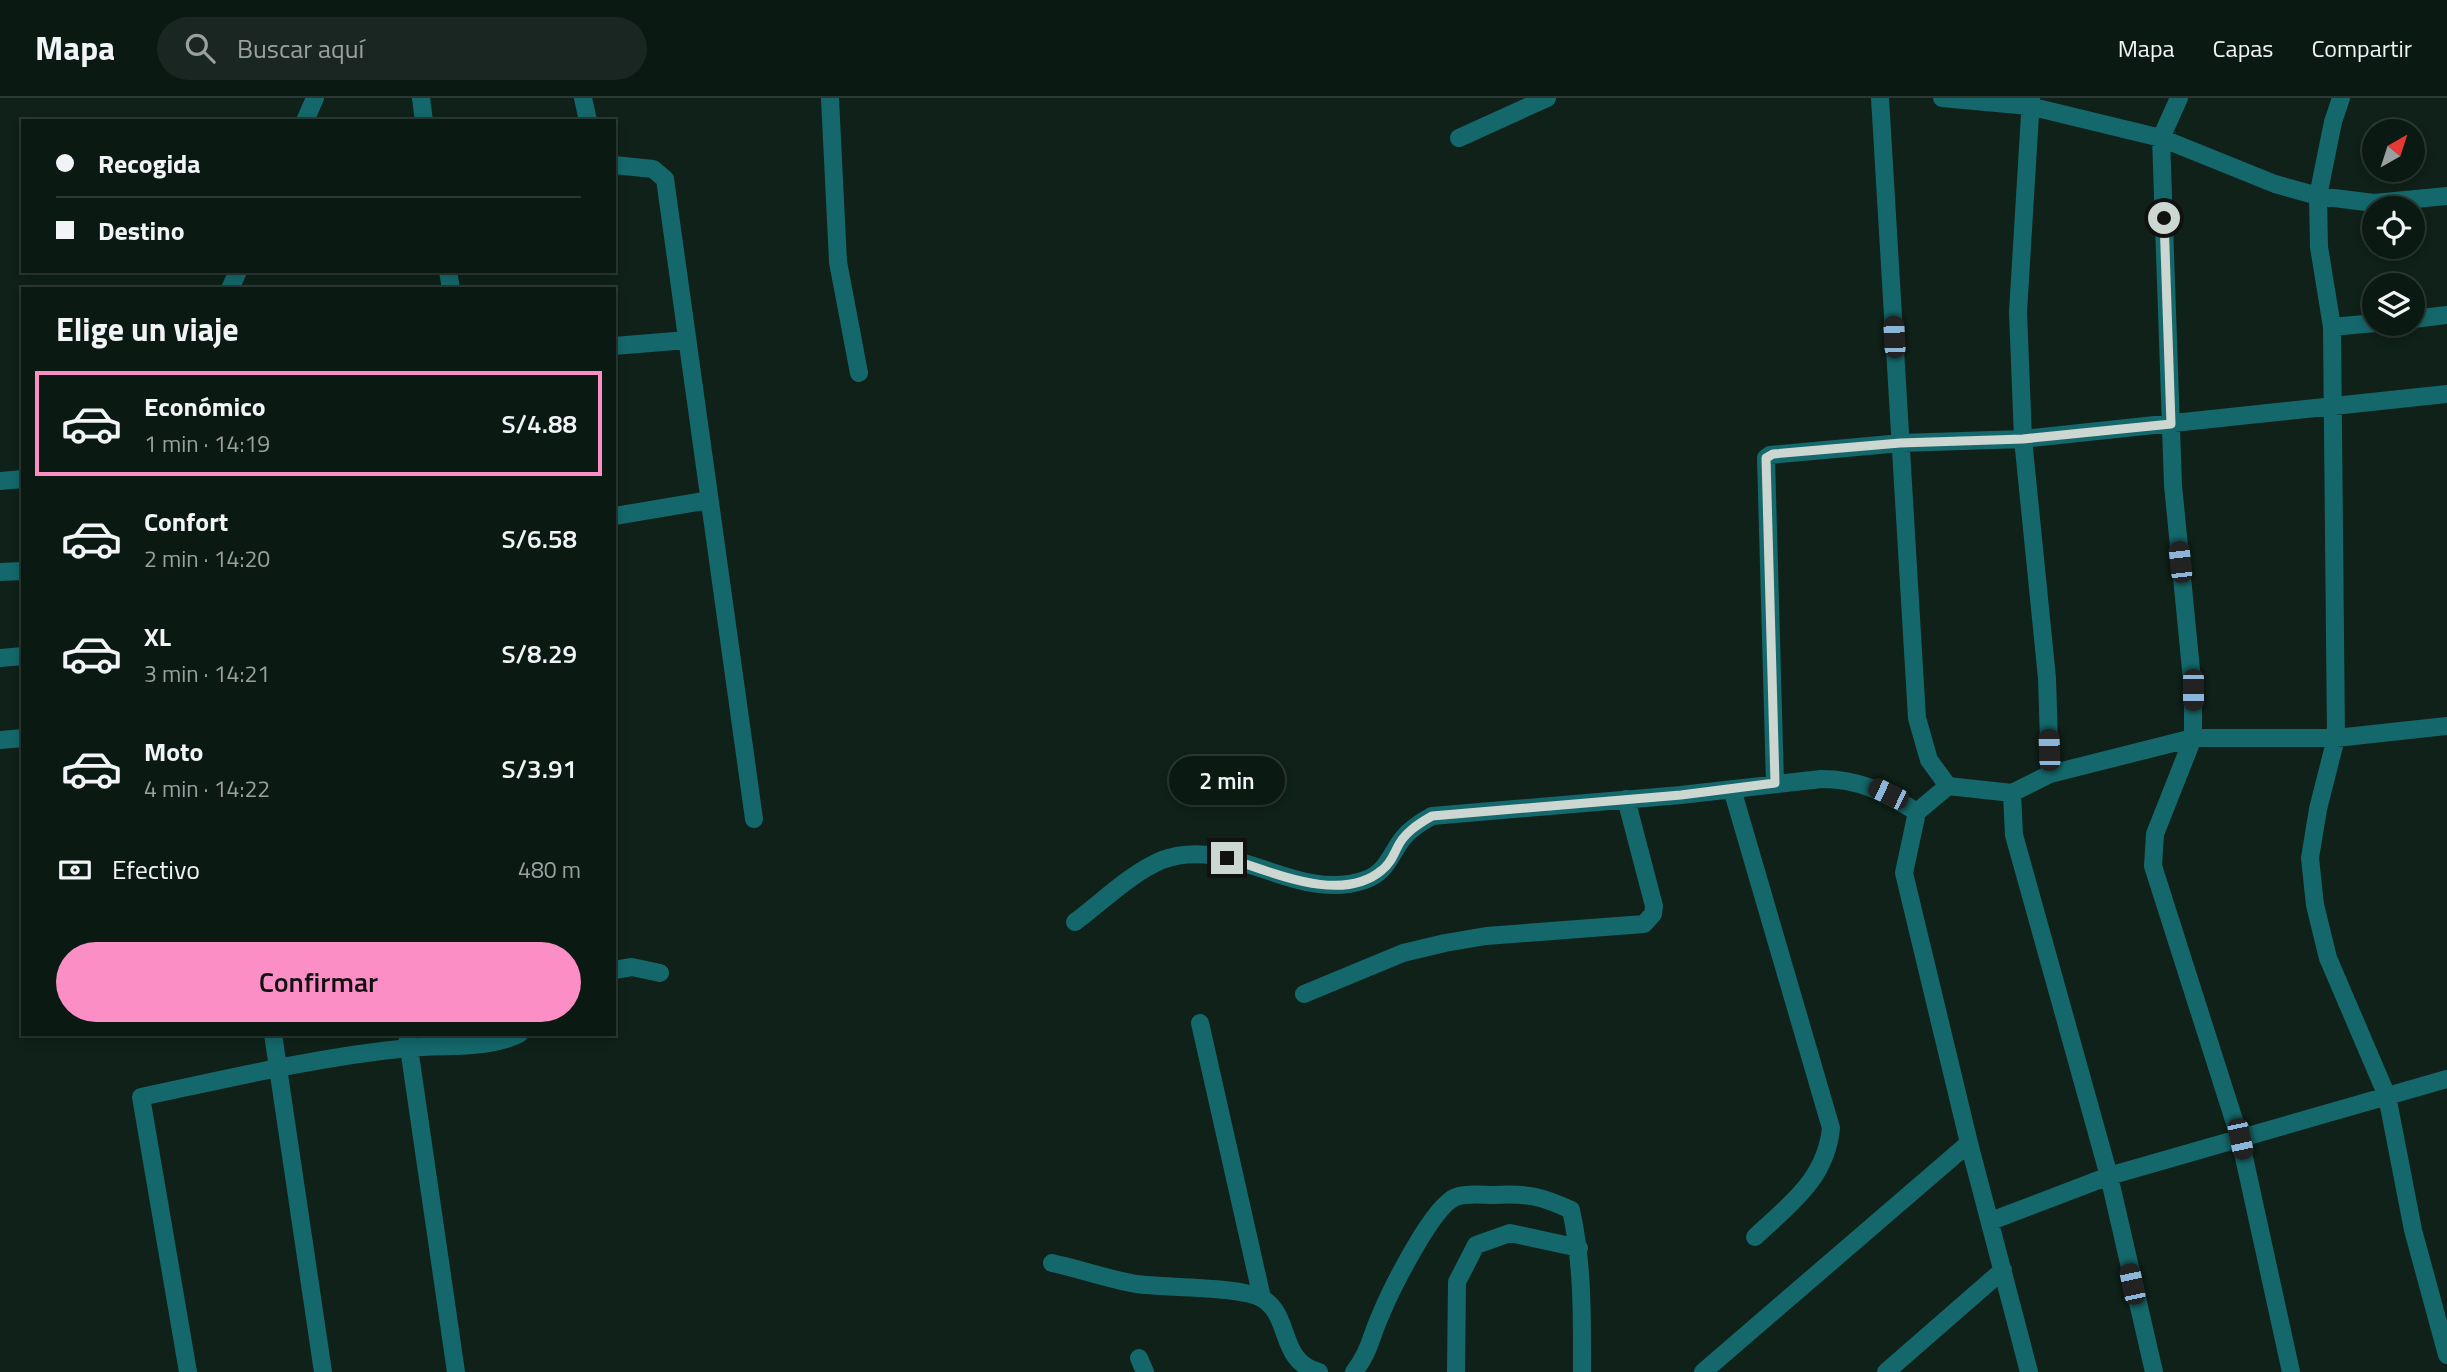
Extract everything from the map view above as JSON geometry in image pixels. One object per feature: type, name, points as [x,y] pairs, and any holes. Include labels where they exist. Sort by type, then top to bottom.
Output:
[{"type":"street","points":[[306,119],[315,98]]},
{"type":"street","points":[[421,98],[424,119]]},
{"type":"street","points":[[583,98],[588,119]]},
{"type":"street","points":[[830,98],[838,262],[859,373]]},
{"type":"street","points":[[1459,138],[1547,98]]},
{"type":"street","points":[[1880,98],[1917,719],[1929,760],[1948,786]]},
{"type":"street","points":[[1942,98],[2030,102],[2161,138],[2276,184],[2318,196],[2374,203],[2447,196]]},
{"type":"street","points":[[2179,98],[2161,138],[2173,485],[2193,690],[2193,738],[2155,834],[2153,866],[2240,1139],[2291,1372]]},
{"type":"street","points":[[2341,98],[2333,122],[2318,196],[2319,247],[2332,327],[2336,738],[2318,809],[2310,858],[2315,905],[2328,958],[2387,1096],[2413,1230],[2447,1355]]},
{"type":"street","points":[[2030,102],[2018,312],[2023,439],[2047,678],[2050,774]]},
{"type":"street","points":[[616,165],[653,169],[665,179],[754,819]]},
{"type":"street","points":[[2425,318],[2447,315]]},
{"type":"street","points":[[2332,327],[2362,324]]},
{"type":"street","points":[[616,346],[687,340]]},
{"type":"street","points":[[1775,783],[1766,458],[1773,454],[1900,443],[2023,439],[2447,394]]},
{"type":"street","points":[[0,481],[21,479]]},
{"type":"street","points":[[616,516],[709,500]]},
{"type":"street","points":[[0,572],[21,571]]},
{"type":"street","points":[[0,659],[21,656]]},
{"type":"street","points":[[2029,1372],[1969,1143],[1904,873],[1917,812],[1948,786],[2012,793],[2050,774],[2193,738],[2336,738],[2447,726]]},
{"type":"street","points":[[0,740],[21,738]]},
{"type":"street","points":[[1076,922],[1147,868],[1175,856],[1215,855],[1323,886],[1366,880],[1383,870],[1403,838],[1432,816],[1821,779],[1857,782],[1888,794],[1917,812]]},
{"type":"street","points":[[1732,789],[1831,1128],[1827,1155],[1818,1175],[1755,1237]]},
{"type":"street","points":[[2012,793],[2014,835],[2109,1176],[2154,1372]]},
{"type":"street","points":[[1304,994],[1404,953],[1445,943],[1486,936],[1644,924],[1653,914],[1654,906],[1626,799]]},
{"type":"street","points":[[616,970],[632,967],[660,973]]},
{"type":"street","points":[[1200,1023],[1262,1298]]},
{"type":"street","points":[[274,1036],[323,1372]]},
{"type":"street","points":[[188,1372],[141,1097],[408,1041],[478,1044],[515,1036]]},
{"type":"street","points":[[408,1041],[456,1372]]},
{"type":"street","points":[[1991,1221],[2109,1176],[2447,1079]]},
{"type":"street","points":[[1703,1372],[1969,1143]]},
{"type":"street","points":[[1354,1372],[1368,1353],[1379,1317],[1422,1236],[1442,1208],[1456,1197],[1539,1195],[1571,1210],[1579,1248],[1583,1295],[1582,1372]]},
{"type":"street","points":[[1456,1372],[1457,1282],[1476,1245],[1510,1233],[1579,1248]]},
{"type":"street","points":[[1052,1263],[1133,1283],[1239,1292],[1262,1298],[1275,1310],[1289,1350],[1307,1369],[1319,1372]]},
{"type":"street","points":[[1888,1371],[2003,1270]]},
{"type":"route","points":[[1227,858],[1308,883],[1323,886],[1352,884],[1375,876],[1383,870],[1410,830],[1432,816],[1681,795],[1775,783],[1766,458],[1773,454],[1900,443],[2023,439],[2171,424],[2164,218]]}]
